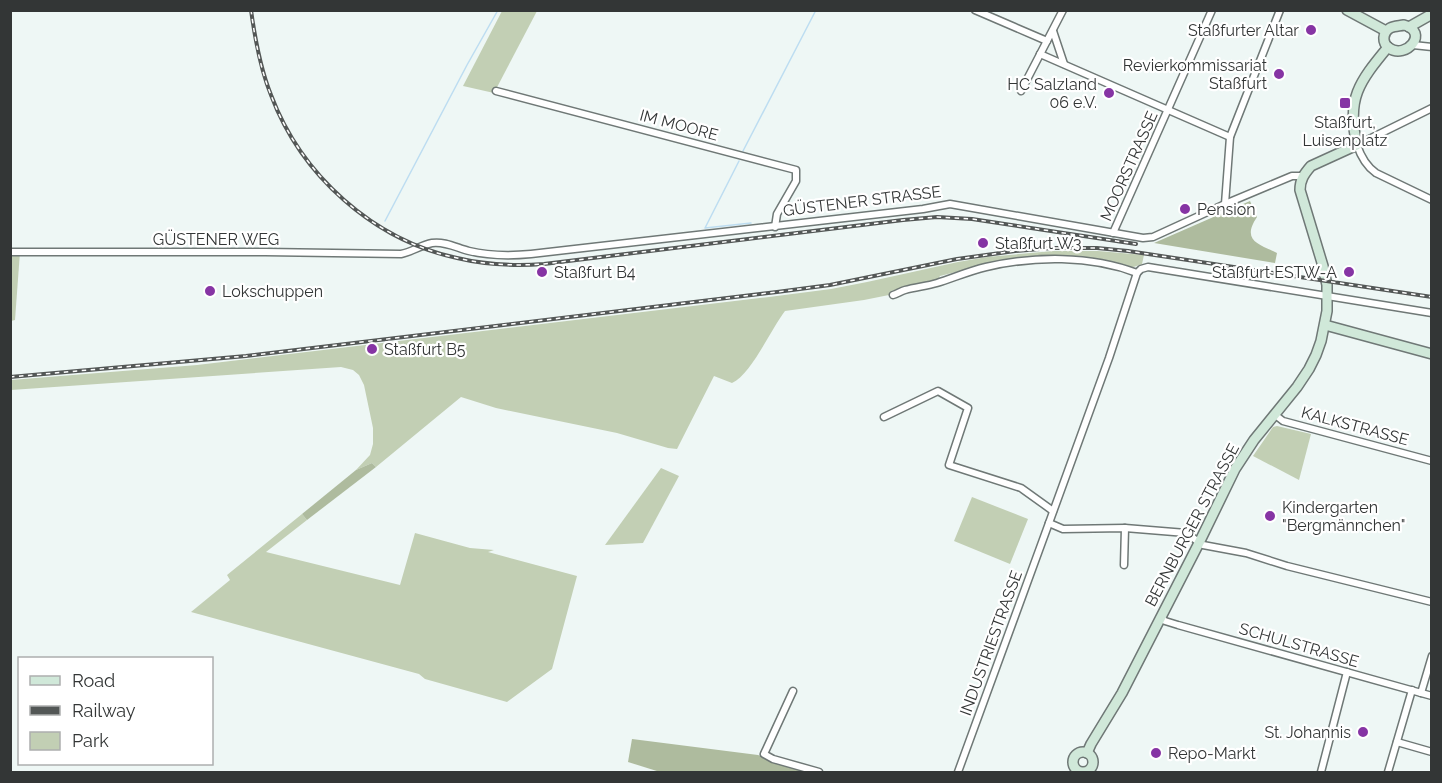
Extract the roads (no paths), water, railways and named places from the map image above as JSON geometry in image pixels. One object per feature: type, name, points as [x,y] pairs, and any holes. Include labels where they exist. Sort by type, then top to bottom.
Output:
[{"type":"main road","points":[[1347,10],[1386,31]]},
{"type":"main road","points":[[1409,27],[1431,14]]},
{"type":"main road","points":[[1404,25],[1409,27],[1415,34],[1413,45],[1398,51],[1388,47],[1384,40],[1386,31],[1392,27],[1404,25]]},
{"type":"main road","points":[[1357,145],[1353,117],[1356,95],[1388,47]]},
{"type":"main road","name":"GÜSTENER STRASSE","points":[[1303,176],[1311,166],[1357,145]]},
{"type":"main road","name":"BERNBURGER STRASSE","points":[[1087,753],[1090,744],[1122,693],[1200,543],[1235,469],[1254,440],[1297,387],[1316,355],[1325,325],[1328,296],[1326,275],[1300,190],[1303,176]]},
{"type":"main road","points":[[1325,325],[1431,354]]},
{"type":"main road","points":[[1081,752],[1087,753],[1093,760],[1092,771],[1077,772],[1072,763],[1074,757],[1081,752]]},
{"type":"street","points":[[975,10],[1047,41]]},
{"type":"street","points":[[1021,91],[1063,10]]},
{"type":"street","name":"MOORSTRASSE","points":[[1113,233],[1212,10]]},
{"type":"street","points":[[1225,204],[1230,137],[1280,10]]},
{"type":"street","points":[[1053,30],[1064,64]]},
{"type":"street","points":[[1413,45],[1431,47]]},
{"type":"street","points":[[1040,54],[1230,137]]},
{"type":"street","name":"IM MOORE","points":[[496,91],[796,170],[796,180],[777,214],[776,227]]},
{"type":"street","points":[[1431,108],[1357,145],[1368,168],[1431,200]]},
{"type":"street","name":"GÜSTENER STRASSE","points":[[421,246],[441,243],[469,251],[508,256],[776,227],[950,204],[1143,238],[1153,237],[1292,176],[1303,176]]},
{"type":"street","name":"GÜSTENER WEG","points":[[10,252],[401,254],[421,246]]},
{"type":"street","points":[[892,296],[905,290],[937,283],[986,267],[1018,261],[1080,260],[1103,262],[1137,273],[1148,267],[1431,313]]},
{"type":"street","name":"INDUSTRIESTRASSE","points":[[958,772],[1109,358],[1137,273]]},
{"type":"street","points":[[884,417],[938,391],[968,408],[950,465],[1021,488],[1053,511]]},
{"type":"street","name":"KALKSTRASSE","points":[[1274,414],[1283,421],[1431,461]]},
{"type":"street","points":[[1049,524],[1064,529],[1125,528],[1186,533],[1203,545],[1246,553],[1287,566],[1431,602]]},
{"type":"street","points":[[1124,565],[1125,528]]},
{"type":"street","name":"SCHULSTRASSE","points":[[1161,617],[1165,621],[1178,625],[1431,696]]},
{"type":"street","points":[[1421,693],[1431,656]]},
{"type":"street","points":[[1321,772],[1347,672]]},
{"type":"street","points":[[1388,772],[1412,690]]},
{"type":"street","points":[[793,691],[764,754],[773,759],[819,772]]},
{"type":"street","points":[[1397,742],[1431,752]]},
{"type":"waterway","points":[[385,221],[498,10]]},
{"type":"waterway","points":[[743,151],[816,10]]},
{"type":"waterway","points":[[739,161],[705,228],[751,223]]},
{"type":"railway","points":[[251,10],[258,53],[271,95],[284,124],[301,152],[321,177],[369,220],[426,249],[457,258],[500,264],[544,264],[937,217],[972,219],[1136,244]]},
{"type":"railway","points":[[10,377],[246,356],[777,292],[830,285],[957,259],[1052,248],[1128,251],[1432,297]]},
{"type":"place","name":"Staßfurter Altar","points":[[1311,30]]},
{"type":"place","name":"Revierkommissariat Staßfurt","points":[[1279,74]]},
{"type":"place","name":"HC Salzland 06 e.V.","points":[[1109,93]]},
{"type":"place","name":"Staßfurt, Luisenplatz","points":[[1345,103]]},
{"type":"place","name":"Pension","points":[[1185,209]]},
{"type":"place","name":"Staßfurt W3","points":[[983,243]]},
{"type":"place","name":"Staßfurt B4","points":[[542,272]]},
{"type":"place","name":"Staßfurt ESTW-A","points":[[1349,272]]},
{"type":"place","name":"Lokschuppen","points":[[210,291]]},
{"type":"place","name":"Staßfurt B5","points":[[372,349]]},
{"type":"place","name":"Kindergarten \"Bergmännchen\"","points":[[1270,516]]},
{"type":"place","name":"St. Johannis","points":[[1363,732]]},
{"type":"place","name":"Repo-Markt","points":[[1156,753]]}]
